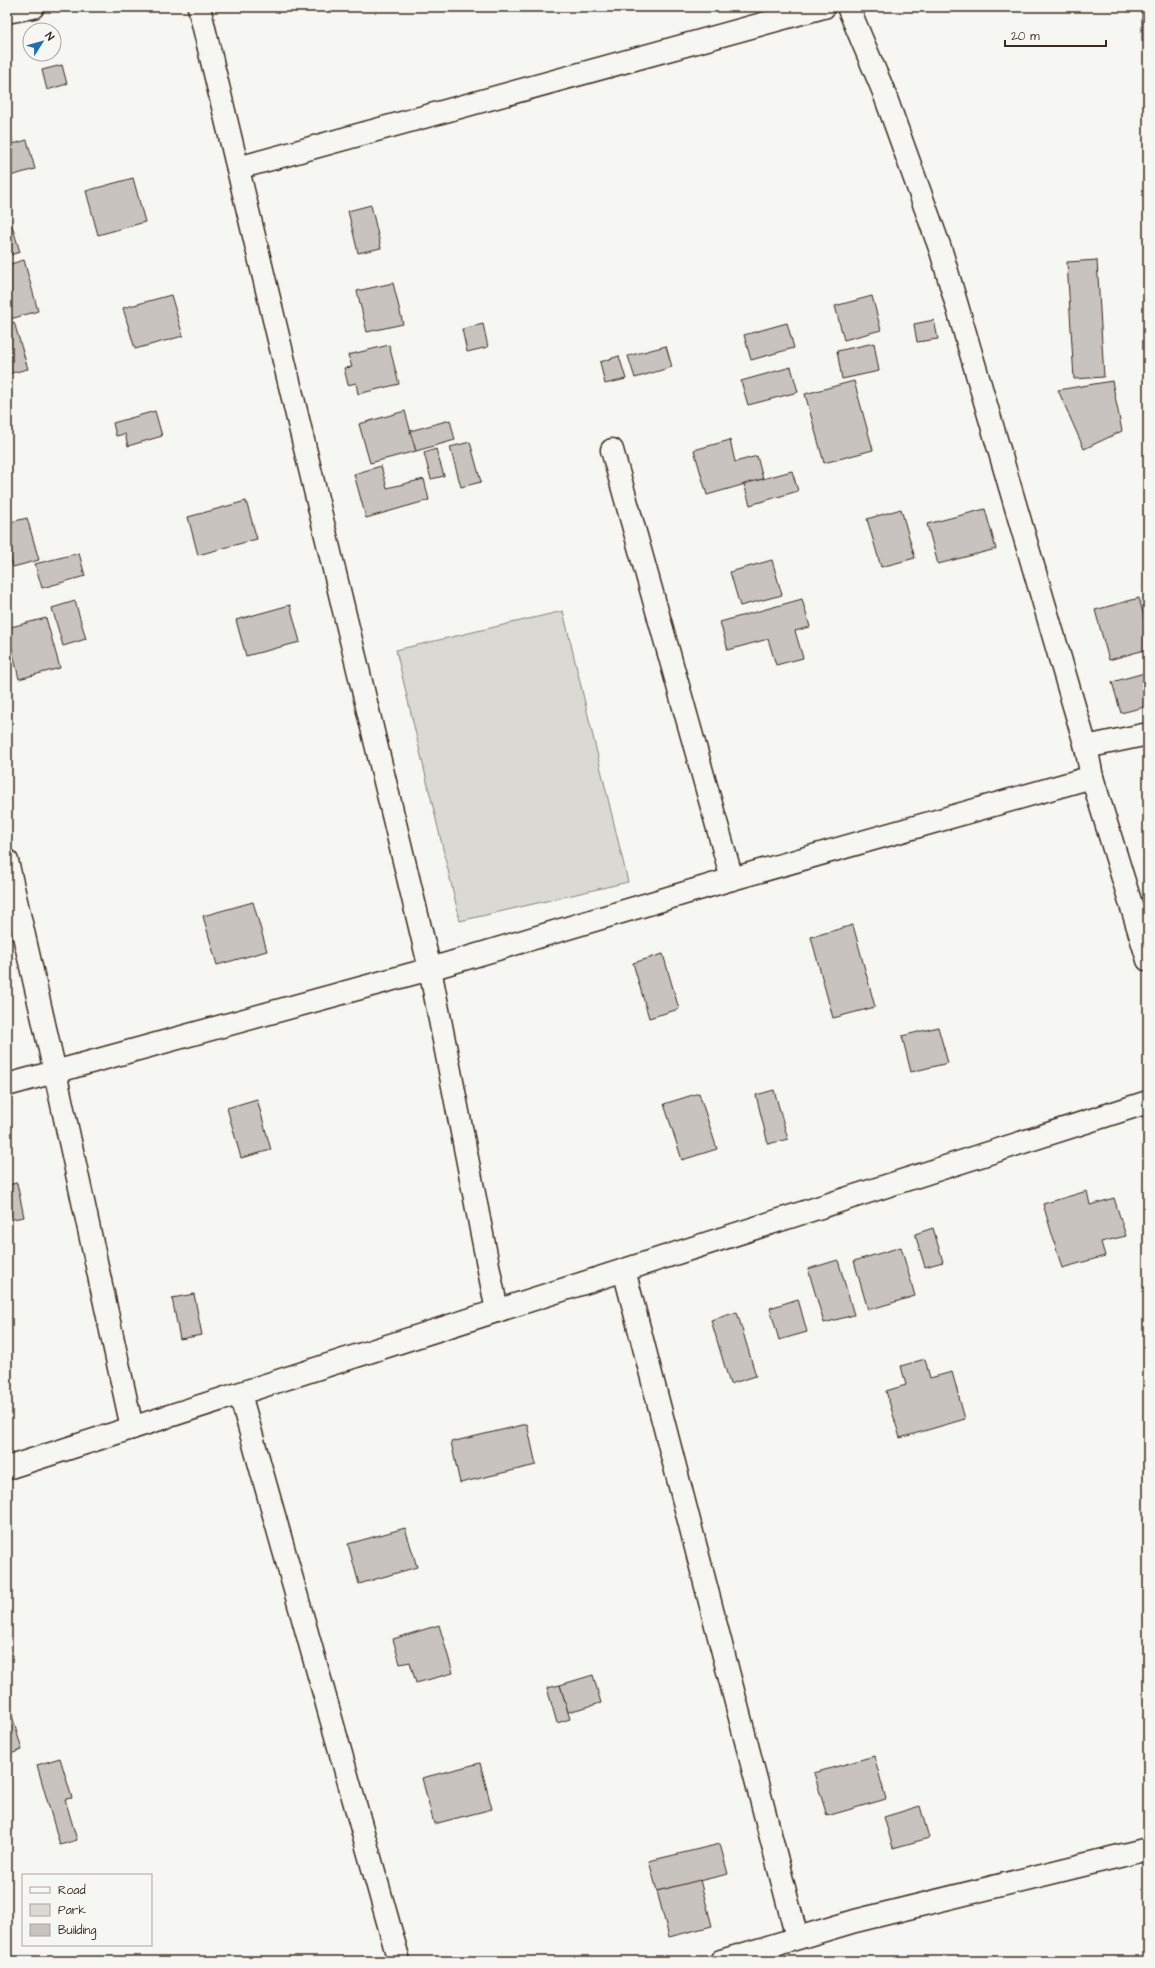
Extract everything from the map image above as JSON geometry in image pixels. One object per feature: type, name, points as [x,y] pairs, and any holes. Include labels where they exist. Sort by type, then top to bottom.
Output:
[{"type":"street","points":[[7,12],[33,7]]},
{"type":"street","points":[[199,7],[430,969],[497,1311]]},
{"type":"street","points":[[238,168],[824,7]]},
{"type":"street","points":[[848,7],[883,90],[941,251],[1086,747],[1092,777],[1148,960]]},
{"type":"street","points":[[612,450],[732,879]]},
{"type":"street","points":[[1086,747],[1148,734]]},
{"type":"street","points":[[7,1085],[430,969],[732,879],[1092,777]]},
{"type":"street","points":[[7,861],[55,1072],[132,1428]]},
{"type":"street","points":[[7,1468],[1148,1102]]},
{"type":"street","points":[[624,1270],[796,1938]]},
{"type":"street","points":[[240,1394],[399,1961]]},
{"type":"street","points":[[721,1961],[855,1921],[1148,1849]]},
{"type":"green space","points":[[563,611],[628,882],[460,921],[396,650]]},
{"type":"building","points":[[1142,7],[1148,7],[1148,41],[1142,41]]},
{"type":"building","points":[[62,65],[67,84],[47,90],[42,70]]},
{"type":"building","points":[[10,133],[13,144],[27,140],[35,169],[7,177],[7,134]]},
{"type":"building","points":[[133,178],[145,222],[98,235],[86,191]]},
{"type":"building","points":[[371,205],[381,248],[358,253],[348,211]]},
{"type":"building","points":[[7,209],[20,252],[7,256]]},
{"type":"building","points":[[24,260],[38,311],[7,320],[7,265]]},
{"type":"building","points":[[1097,260],[1104,377],[1074,379],[1067,262]]},
{"type":"building","points":[[393,283],[403,324],[367,332],[357,291]]},
{"type":"building","points":[[171,295],[183,336],[135,349],[123,308]]},
{"type":"building","points":[[872,296],[881,330],[844,340],[835,306]]},
{"type":"building","points":[[934,320],[938,339],[917,342],[914,324]]},
{"type":"building","points":[[14,322],[28,369],[7,374],[7,325]]},
{"type":"building","points":[[787,323],[794,348],[751,360],[744,335]]},
{"type":"building","points":[[483,324],[488,347],[467,352],[462,329]]},
{"type":"building","points":[[874,343],[879,371],[842,379],[837,351]]},
{"type":"building","points":[[389,345],[399,384],[358,394],[356,383],[348,385],[344,368],[352,367],[348,355]]},
{"type":"building","points":[[666,346],[672,367],[635,378],[628,356]]},
{"type":"building","points":[[619,356],[626,379],[605,384],[600,362]]},
{"type":"building","points":[[791,367],[798,392],[748,405],[741,381]]},
{"type":"building","points":[[854,381],[873,450],[824,463],[805,394]]},
{"type":"building","points":[[1112,381],[1122,431],[1084,449],[1058,390]]},
{"type":"building","points":[[155,411],[162,436],[128,446],[125,434],[116,436],[113,423]]},
{"type":"building","points":[[405,411],[416,451],[370,463],[359,424]]},
{"type":"building","points":[[450,420],[455,440],[416,451],[410,431]]},
{"type":"building","points":[[730,440],[735,462],[757,456],[763,479],[707,495],[694,450]]},
{"type":"building","points":[[470,442],[481,482],[461,487],[450,447]]},
{"type":"building","points":[[436,449],[444,476],[431,479],[424,453]]},
{"type":"building","points":[[381,466],[387,488],[424,479],[429,500],[366,518],[354,474]]},
{"type":"building","points":[[792,471],[798,491],[750,505],[744,484]]},
{"type":"building","points":[[246,501],[257,539],[198,555],[188,517]]},
{"type":"building","points":[[901,509],[915,558],[881,567],[867,519]]},
{"type":"building","points":[[985,509],[996,549],[938,564],[927,524]]},
{"type":"building","points":[[27,518],[39,560],[13,567],[7,547],[7,523]]},
{"type":"building","points":[[79,553],[85,576],[42,588],[35,564]]},
{"type":"building","points":[[772,560],[782,595],[740,606],[730,572]]},
{"type":"building","points":[[1139,598],[1148,633],[1148,649],[1109,660],[1095,610]]},
{"type":"building","points":[[802,599],[810,627],[795,631],[803,658],[776,665],[768,639],[728,650],[720,622]]},
{"type":"building","points":[[75,601],[86,639],[63,646],[52,608]]},
{"type":"building","points":[[290,605],[300,642],[246,656],[236,620]]},
{"type":"building","points":[[46,618],[60,668],[19,679],[7,628]]},
{"type":"building","points":[[1148,672],[1148,706],[1121,713],[1112,682]]},
{"type":"building","points":[[253,902],[267,951],[217,965],[203,916]]},
{"type":"building","points":[[853,925],[875,1007],[833,1018],[811,937]]},
{"type":"building","points":[[663,954],[679,1009],[649,1018],[633,963]]},
{"type":"building","points":[[938,1027],[948,1063],[911,1072],[902,1036]]},
{"type":"building","points":[[774,1090],[788,1139],[768,1144],[756,1095]]},
{"type":"building","points":[[699,1093],[717,1149],[682,1160],[664,1104]]},
{"type":"building","points":[[257,1099],[271,1150],[241,1158],[227,1108]]},
{"type":"building","points":[[17,1183],[24,1217],[7,1220],[7,1185]]},
{"type":"building","points":[[1087,1191],[1090,1205],[1114,1198],[1126,1236],[1101,1242],[1105,1256],[1062,1268],[1043,1204]]},
{"type":"building","points":[[933,1228],[943,1262],[925,1267],[915,1234]]},
{"type":"building","points":[[901,1247],[915,1296],[868,1310],[854,1261]]},
{"type":"building","points":[[838,1260],[854,1315],[824,1323],[808,1269]]},
{"type":"building","points":[[194,1294],[202,1335],[180,1339],[172,1298]]},
{"type":"building","points":[[798,1299],[807,1332],[779,1340],[770,1308]]},
{"type":"building","points":[[737,1312],[756,1376],[730,1384],[711,1320]]},
{"type":"building","points":[[925,1359],[930,1378],[952,1372],[965,1419],[900,1438],[886,1391],[906,1385],[901,1366]]},
{"type":"building","points":[[527,1424],[536,1465],[460,1483],[451,1442]]},
{"type":"building","points":[[405,1528],[417,1567],[359,1584],[348,1544]]},
{"type":"building","points":[[439,1625],[453,1673],[416,1683],[410,1662],[400,1664],[393,1639]]},
{"type":"building","points":[[593,1675],[601,1703],[568,1712],[560,1685]]},
{"type":"building","points":[[560,1685],[570,1719],[557,1723],[547,1688]]},
{"type":"building","points":[[9,1705],[22,1750],[7,1755],[7,1706]]},
{"type":"building","points":[[874,1756],[886,1799],[827,1816],[814,1773]]},
{"type":"building","points":[[60,1758],[72,1798],[65,1799],[77,1840],[60,1845],[37,1765]]},
{"type":"building","points":[[480,1763],[492,1809],[434,1824],[422,1778]]},
{"type":"building","points":[[920,1806],[929,1838],[893,1848],[884,1817]]},
{"type":"building","points":[[720,1844],[728,1874],[657,1891],[649,1861]]},
{"type":"building","points":[[700,1880],[712,1926],[669,1937],[657,1891]]}]
